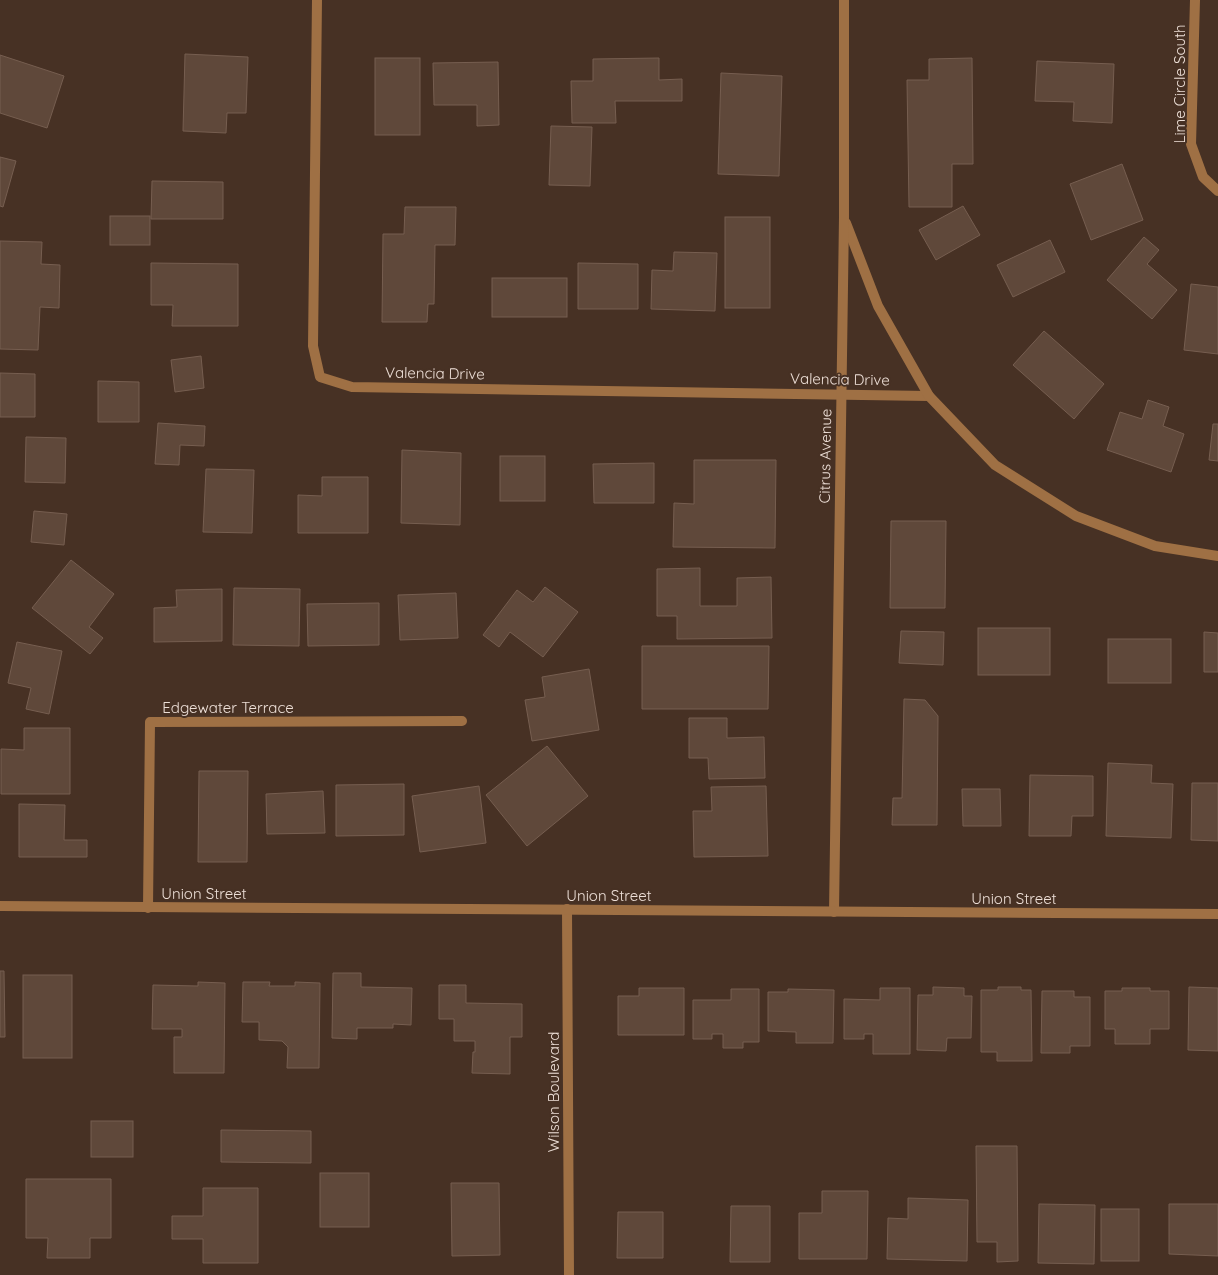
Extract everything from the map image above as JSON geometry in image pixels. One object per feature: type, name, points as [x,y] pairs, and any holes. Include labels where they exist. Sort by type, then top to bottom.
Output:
[{"type":"street","name":"Valencia Drive","points":[[317,0],[313,346],[320,377],[352,387],[929,396]]},
{"type":"street","name":"Citrus Avenue","points":[[834,912],[844,217],[844,0]]},
{"type":"street","name":"Lime Circle South","points":[[1195,0],[1192,144],[1203,177],[1218,191]]},
{"type":"street","points":[[844,217],[878,306],[929,396],[995,465],[1076,516],[1155,546],[1218,556]]},
{"type":"street","name":"Edgewater Terrace","points":[[148,908],[150,722],[462,721]]},
{"type":"street","name":"Union Street","points":[[0,906],[1218,914]]},
{"type":"street","name":"Wilson Boulevard","points":[[568,910],[568,1275]]},
{"type":"building","points":[[185,54],[248,57],[246,113],[227,113],[226,133],[183,131]]},
{"type":"building","points":[[0,55],[64,76],[47,128],[0,113]]},
{"type":"building","points":[[375,58],[420,58],[420,135],[375,135]]},
{"type":"building","points":[[659,58],[659,80],[682,79],[682,101],[615,101],[616,123],[572,123],[571,81],[593,81],[593,59]]},
{"type":"building","points":[[972,58],[973,164],[952,164],[952,207],[909,207],[907,80],[929,80],[929,59]]},
{"type":"building","points":[[1037,61],[1114,64],[1112,123],[1073,121],[1074,102],[1035,101]]},
{"type":"building","points":[[498,62],[499,125],[477,126],[477,105],[434,105],[433,63]]},
{"type":"building","points":[[721,73],[782,76],[779,176],[718,174]]},
{"type":"building","points":[[551,126],[592,127],[590,186],[549,185]]},
{"type":"building","points":[[0,157],[16,161],[3,207],[0,206]]},
{"type":"building","points":[[1122,164],[1143,220],[1091,240],[1070,184]]},
{"type":"building","points":[[152,181],[223,182],[223,219],[151,219]]},
{"type":"building","points":[[963,206],[980,235],[936,260],[919,230]]},
{"type":"building","points":[[405,207],[456,207],[455,245],[435,245],[434,304],[428,304],[427,322],[382,322],[383,234],[404,234]]},
{"type":"building","points":[[110,216],[150,216],[150,245],[110,245]]},
{"type":"building","points":[[725,217],[770,217],[770,308],[725,308]]},
{"type":"building","points":[[1144,237],[1159,250],[1147,264],[1177,290],[1152,319],[1107,280]]},
{"type":"building","points":[[1050,240],[1065,272],[1013,297],[997,265]]},
{"type":"building","points":[[0,241],[42,242],[41,264],[60,265],[59,308],[40,307],[38,350],[0,349]]},
{"type":"building","points":[[674,252],[717,253],[715,311],[651,309],[652,270],[673,271]]},
{"type":"building","points":[[151,263],[238,264],[238,326],[172,326],[173,305],[151,305]]},
{"type":"building","points":[[578,263],[638,264],[638,309],[578,309]]},
{"type":"building","points":[[492,278],[567,278],[567,317],[492,317]]},
{"type":"building","points":[[1191,284],[1218,287],[1218,354],[1184,350]]},
{"type":"building","points":[[1044,331],[1104,384],[1074,419],[1013,365]]},
{"type":"building","points":[[201,356],[204,388],[175,392],[171,360]]},
{"type":"building","points":[[0,373],[35,374],[35,417],[0,417]]},
{"type":"building","points":[[98,381],[139,382],[139,422],[98,422]]},
{"type":"building","points":[[1148,400],[1169,407],[1163,426],[1184,434],[1171,472],[1107,450],[1120,412],[1142,419]]},
{"type":"building","points":[[158,423],[205,426],[204,446],[180,445],[179,465],[155,464]]},
{"type":"building","points":[[1213,424],[1218,424],[1218,461],[1209,460]]},
{"type":"building","points":[[26,437],[66,438],[65,483],[25,482]]},
{"type":"building","points":[[402,450],[461,453],[460,525],[401,523]]},
{"type":"building","points":[[500,456],[545,456],[545,501],[500,501]]},
{"type":"building","points":[[694,460],[776,460],[775,548],[673,547],[674,503],[694,504]]},
{"type":"building","points":[[654,463],[654,503],[594,503],[593,464]]},
{"type":"building","points":[[206,469],[254,470],[252,533],[203,532]]},
{"type":"building","points":[[322,477],[368,477],[368,533],[298,533],[298,495],[322,496]]},
{"type":"building","points":[[34,511],[67,514],[64,545],[31,542]]},
{"type":"building","points":[[891,521],[946,521],[945,608],[890,608]]},
{"type":"building","points":[[71,560],[114,594],[89,627],[103,638],[90,654],[32,608]]},
{"type":"building","points":[[700,568],[700,606],[737,606],[737,578],[771,577],[772,638],[677,639],[677,616],[657,616],[657,569]]},
{"type":"building","points":[[545,587],[578,612],[543,657],[510,632],[499,647],[483,635],[517,590],[533,602]]},
{"type":"building","points":[[234,588],[300,589],[299,646],[233,645]]},
{"type":"building","points":[[222,589],[222,641],[154,642],[154,608],[177,607],[176,590]]},
{"type":"building","points":[[456,593],[458,638],[400,640],[398,595]]},
{"type":"building","points":[[379,603],[379,645],[308,646],[307,604]]},
{"type":"building","points":[[978,628],[1050,628],[1050,675],[978,675]]},
{"type":"building","points":[[901,631],[944,632],[943,665],[899,663]]},
{"type":"building","points":[[1204,632],[1218,633],[1218,672],[1204,672]]},
{"type":"building","points":[[1108,639],[1171,639],[1171,683],[1108,683]]},
{"type":"building","points":[[17,642],[62,651],[49,714],[26,709],[31,688],[8,683]]},
{"type":"building","points":[[642,646],[769,646],[768,709],[642,709]]},
{"type":"building","points":[[589,669],[599,730],[532,741],[525,700],[545,697],[542,677]]},
{"type":"building","points":[[904,699],[925,700],[938,716],[937,825],[892,825],[893,798],[902,798]]},
{"type":"building","points":[[689,718],[727,718],[727,738],[764,737],[765,778],[709,779],[708,758],[689,758]]},
{"type":"building","points":[[24,728],[70,728],[70,794],[1,794],[1,749],[24,750]]},
{"type":"building","points":[[547,746],[588,796],[527,846],[486,795]]},
{"type":"building","points":[[1108,763],[1152,765],[1151,783],[1173,784],[1171,838],[1106,836]]},
{"type":"building","points":[[199,771],[248,771],[247,862],[198,862]]},
{"type":"building","points":[[1030,775],[1093,776],[1093,816],[1072,816],[1071,836],[1029,836]]},
{"type":"building","points":[[1192,783],[1218,783],[1218,841],[1191,840]]},
{"type":"building","points":[[404,784],[404,835],[336,836],[336,785]]},
{"type":"building","points":[[479,786],[486,843],[420,852],[412,796]]},
{"type":"building","points":[[766,786],[768,856],[694,857],[693,811],[712,811],[711,787]]},
{"type":"building","points":[[962,789],[1000,789],[1001,826],[963,826]]},
{"type":"building","points":[[323,791],[325,833],[267,834],[266,794]]},
{"type":"building","points":[[19,804],[65,805],[64,840],[87,840],[87,857],[19,857]]},
{"type":"building","points":[[0,971],[4,971],[5,1037],[0,1037]]},
{"type":"building","points":[[333,973],[361,973],[361,987],[412,988],[411,1025],[393,1024],[393,1028],[357,1028],[357,1039],[332,1038]]},
{"type":"building","points":[[23,975],[72,975],[72,1058],[23,1058]]},
{"type":"building","points":[[198,982],[225,983],[224,1073],[174,1073],[174,1037],[182,1037],[182,1029],[152,1029],[153,985],[198,986]]},
{"type":"building","points":[[243,982],[270,982],[269,986],[295,986],[295,982],[320,983],[319,1068],[287,1068],[288,1047],[282,1041],[259,1040],[259,1022],[242,1022]]},
{"type":"building","points":[[439,985],[466,985],[466,1003],[522,1004],[522,1037],[510,1037],[510,1074],[472,1073],[475,1041],[454,1041],[454,1019],[439,1019]]},
{"type":"building","points":[[933,987],[964,988],[964,996],[972,996],[971,1038],[947,1038],[946,1051],[917,1050],[918,995],[933,995]]},
{"type":"building","points":[[998,987],[1021,987],[1021,990],[1031,990],[1032,1061],[997,1061],[997,1052],[981,1052],[981,990],[998,990]]},
{"type":"building","points":[[1189,987],[1218,988],[1218,1051],[1188,1050]]},
{"type":"building","points":[[639,988],[684,988],[684,1035],[618,1035],[618,996],[639,996]]},
{"type":"building","points":[[880,988],[910,988],[910,1054],[873,1054],[873,1034],[864,1034],[864,1039],[844,1039],[844,999],[880,1000]]},
{"type":"building","points":[[1122,988],[1150,988],[1150,991],[1169,991],[1169,1029],[1150,1029],[1150,1044],[1115,1044],[1115,1029],[1105,1029],[1105,991],[1122,991]]},
{"type":"building","points":[[731,989],[759,989],[759,1042],[743,1042],[743,1048],[723,1048],[723,1034],[712,1034],[712,1039],[693,1039],[693,1000],[731,1000]]},
{"type":"building","points":[[788,989],[834,990],[833,1043],[796,1043],[796,1032],[768,1031],[768,992],[788,992]]},
{"type":"building","points":[[1042,991],[1074,991],[1074,997],[1090,997],[1090,1046],[1070,1046],[1070,1053],[1041,1053]]},
{"type":"building","points":[[91,1121],[133,1121],[133,1157],[91,1157]]},
{"type":"building","points":[[221,1130],[311,1131],[311,1163],[221,1162]]},
{"type":"building","points":[[976,1146],[1017,1146],[1018,1261],[997,1262],[997,1242],[977,1242]]},
{"type":"building","points":[[320,1173],[369,1173],[369,1227],[320,1227]]},
{"type":"building","points":[[26,1179],[111,1179],[111,1238],[90,1238],[90,1258],[47,1258],[48,1238],[26,1238]]},
{"type":"building","points":[[451,1183],[499,1183],[500,1255],[452,1256]]},
{"type":"building","points":[[203,1188],[258,1188],[258,1263],[203,1263],[203,1239],[172,1239],[172,1216],[203,1216]]},
{"type":"building","points":[[822,1191],[868,1191],[867,1259],[799,1259],[799,1213],[822,1213]]},
{"type":"building","points":[[908,1198],[968,1200],[967,1261],[887,1259],[888,1218],[908,1219]]},
{"type":"building","points":[[1039,1204],[1095,1205],[1094,1264],[1038,1263]]},
{"type":"building","points":[[1169,1204],[1218,1204],[1218,1256],[1169,1254]]},
{"type":"building","points":[[731,1206],[770,1206],[770,1262],[730,1262]]},
{"type":"building","points":[[1101,1209],[1139,1209],[1139,1261],[1101,1261]]},
{"type":"building","points":[[618,1212],[663,1212],[663,1258],[617,1258]]}]
